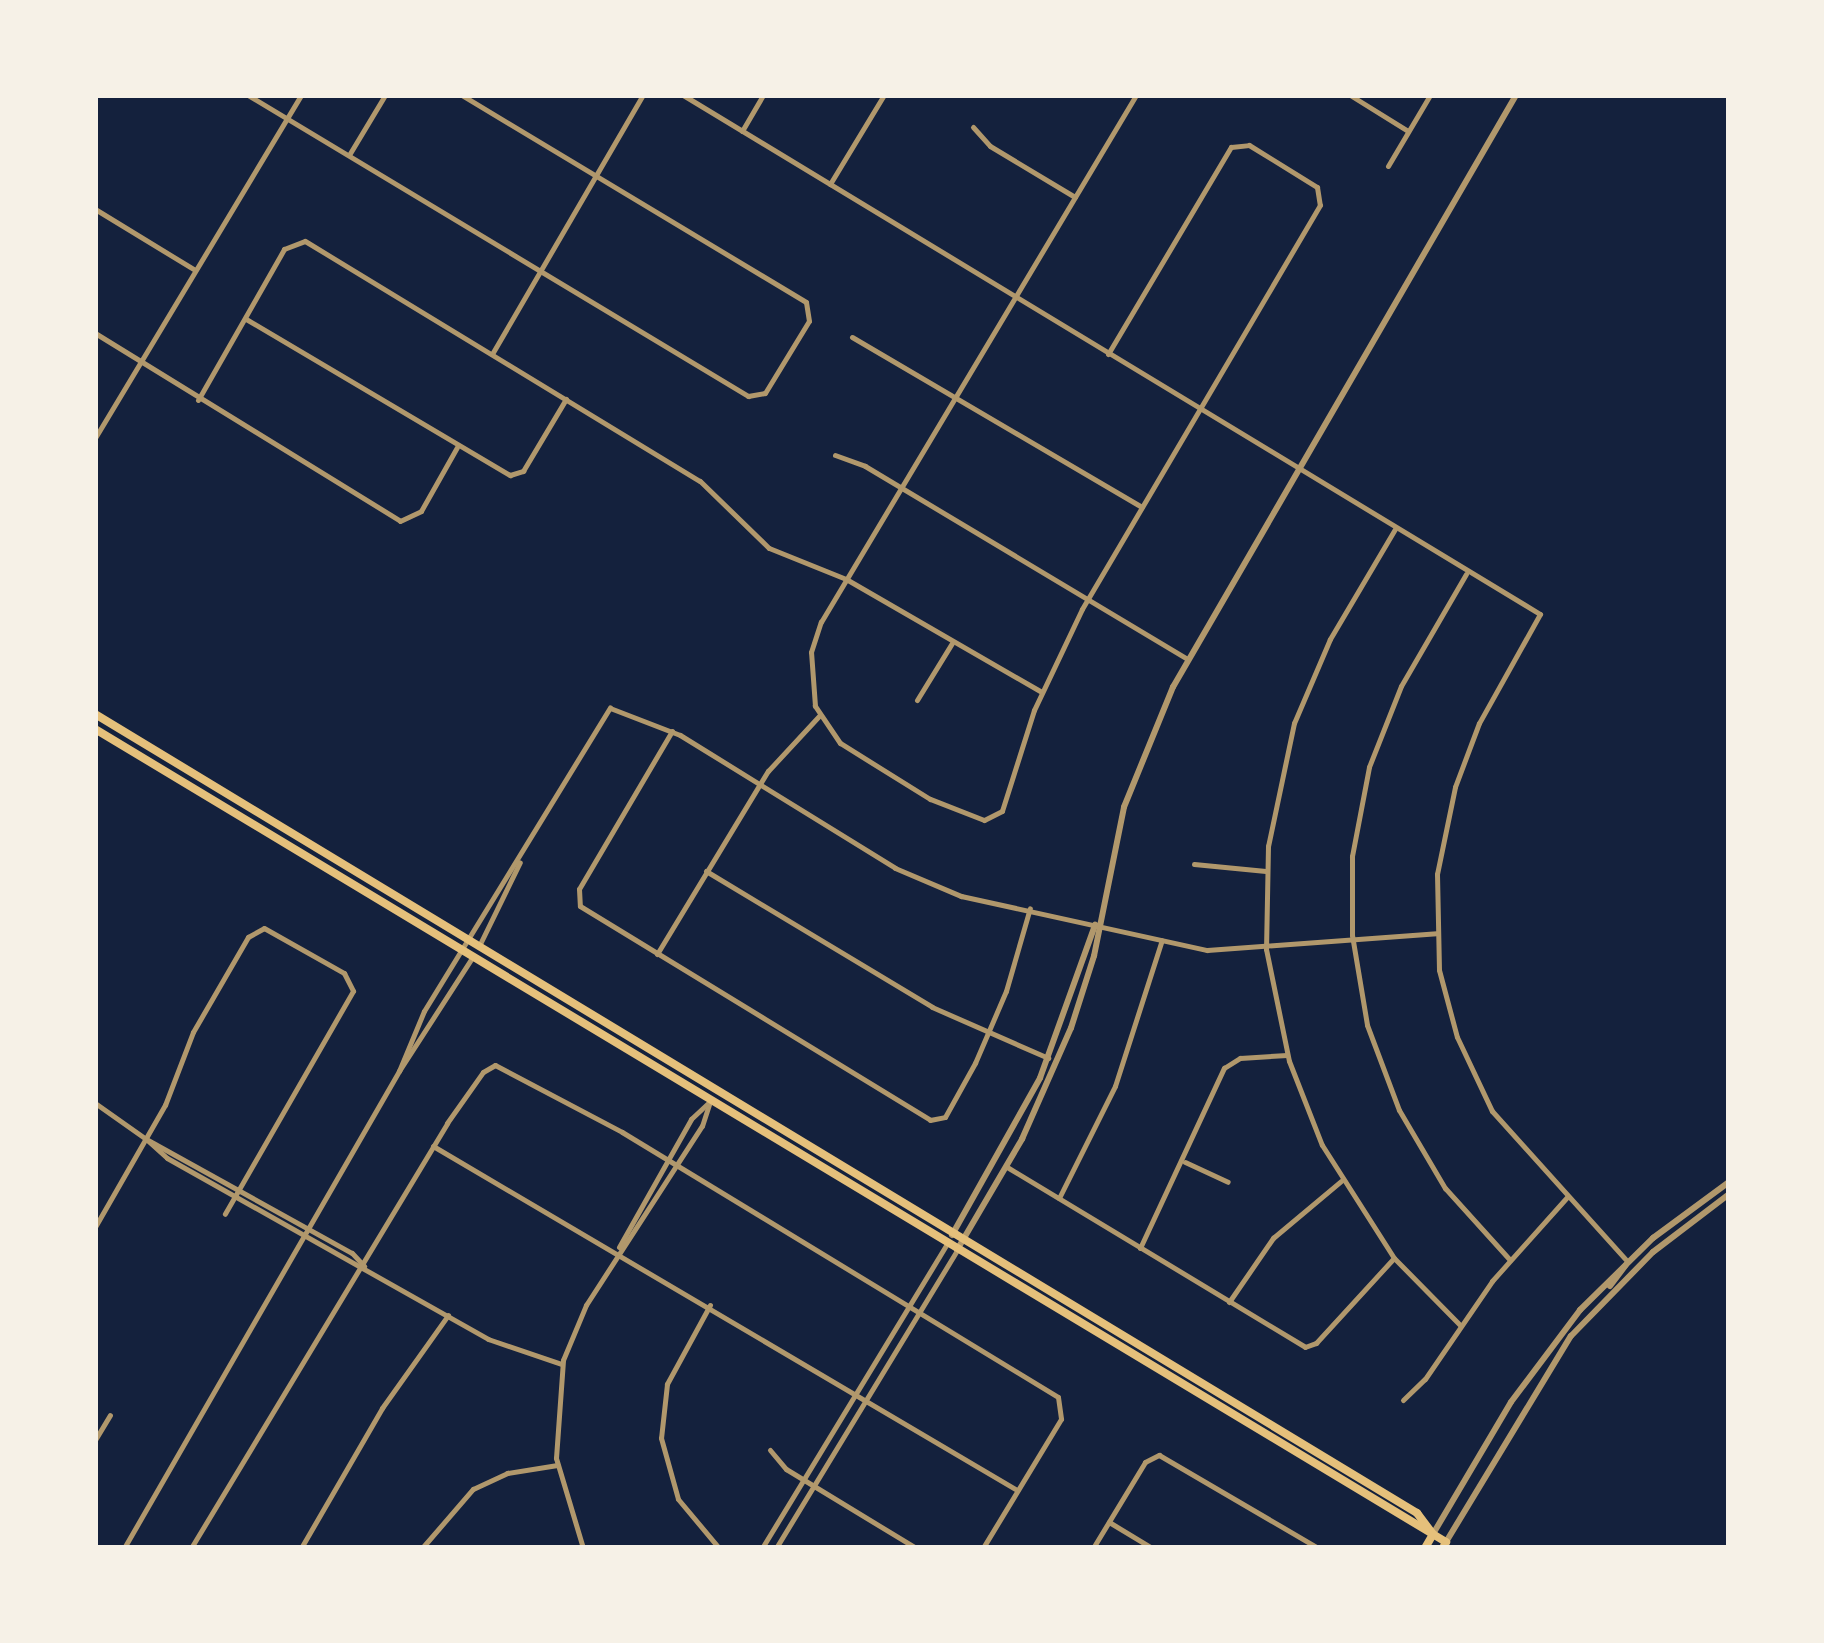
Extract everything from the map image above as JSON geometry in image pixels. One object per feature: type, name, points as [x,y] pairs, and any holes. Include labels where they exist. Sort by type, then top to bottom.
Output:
[{"type":"main road","points":[[95,714],[1417,1513],[1444,1545]]},
{"type":"main road","points":[[95,729],[1434,1534]]},
{"type":"main road","points":[[1426,1548],[1434,1534]]},
{"type":"street","points":[[248,95],[748,396],[766,392],[808,321],[806,302],[462,95]]},
{"type":"street","points":[[95,438],[302,95]]},
{"type":"street","points":[[349,156],[385,95]]},
{"type":"street","points":[[492,354],[537,268],[643,95]]},
{"type":"street","points":[[683,95],[1466,574],[1540,614],[1480,724],[1454,787],[1440,855],[1436,933],[1446,1006],[1483,1094],[1514,1141],[1628,1261]]},
{"type":"street","points":[[742,131],[763,95]]},
{"type":"street","points":[[830,184],[884,95]]},
{"type":"street","points":[[1108,354],[1230,147],[1249,144],[1314,184],[1320,205],[1088,600],[1042,692],[1002,811],[992,820],[918,792],[840,743],[819,716],[810,684],[810,652],[846,579],[1136,95]]},
{"type":"street","points":[[1350,95],[1408,131]]},
{"type":"street","points":[[1388,166],[1430,95]]},
{"type":"street","points":[[776,1548],[1007,1167],[1076,1012],[1134,776],[1188,659],[1516,95]]},
{"type":"street","points":[[972,127],[997,151],[1075,197]]},
{"type":"street","points":[[95,209],[196,270]]},
{"type":"street","points":[[198,400],[282,252],[294,242],[310,243],[700,480],[770,548],[846,579],[1042,692]]},
{"type":"street","points":[[246,320],[457,446],[516,475],[566,399]]},
{"type":"street","points":[[95,334],[400,520],[421,511],[457,446]]},
{"type":"street","points":[[852,337],[1142,507]]},
{"type":"street","points":[[835,455],[901,488],[1188,659]]},
{"type":"street","points":[[1395,530],[1304,697],[1279,782],[1266,870],[1266,949],[1287,1055],[1309,1119],[1341,1181],[1394,1258],[1460,1324]]},
{"type":"street","points":[[1466,574],[1402,686],[1369,767],[1352,856],[1352,941],[1366,1025],[1399,1110],[1445,1188],[1510,1260]]},
{"type":"street","points":[[917,700],[952,642]]},
{"type":"street","points":[[127,1547],[399,1071],[472,957],[521,860],[610,708],[672,731],[927,884],[1206,950],[1266,949],[1436,933]]},
{"type":"street","points":[[657,954],[759,783],[819,716]]},
{"type":"street","points":[[672,731],[579,890],[578,903],[936,1121],[947,1114],[988,1034],[1030,908]]},
{"type":"street","points":[[399,1071],[460,950],[521,860]]},
{"type":"street","points":[[1194,864],[1266,870]]},
{"type":"street","points":[[706,872],[988,1034],[1048,1058]]},
{"type":"street","points":[[762,1548],[953,1234],[1048,1058],[1096,924]]},
{"type":"street","points":[[95,1227],[146,1139],[193,1032],[231,966],[250,934],[268,929],[348,976],[353,991],[225,1214]]},
{"type":"street","points":[[1059,1198],[1116,1086],[1162,940]]},
{"type":"street","points":[[1140,1248],[1186,1162],[1227,1065],[1287,1055]]},
{"type":"street","points":[[191,1548],[310,1342],[364,1266],[433,1146],[482,1072],[495,1065],[667,1159],[1061,1401],[1061,1419],[983,1548]]},
{"type":"street","points":[[583,1548],[556,1466],[554,1424],[562,1364],[579,1318],[667,1159],[694,1114],[710,1101]]},
{"type":"street","points":[[619,1250],[678,1166],[710,1101]]},
{"type":"street","points":[[95,1103],[146,1139],[240,1188],[448,1316],[499,1344],[562,1364]]},
{"type":"street","points":[[146,1139],[160,1154],[235,1198],[364,1266]]},
{"type":"street","points":[[433,1146],[619,1250],[1018,1490]]},
{"type":"street","points":[[1186,1162],[1228,1182]]},
{"type":"street","points":[[1007,1167],[1309,1346],[1394,1258]]},
{"type":"street","points":[[1230,1302],[1273,1238],[1341,1181]]},
{"type":"street","points":[[1434,1534],[1532,1373],[1628,1261],[1729,1182]]},
{"type":"street","points":[[1587,1318],[1653,1252],[1729,1194]]},
{"type":"street","points":[[1403,1400],[1425,1379],[1460,1324],[1510,1260],[1568,1196]]},
{"type":"street","points":[[1457,1548],[1444,1545],[1538,1383],[1628,1261]]},
{"type":"street","points":[[710,1305],[672,1371],[660,1426],[678,1499],[720,1548]]},
{"type":"street","points":[[301,1548],[382,1408],[448,1316]]},
{"type":"street","points":[[95,1440],[98,1427],[110,1415]]},
{"type":"street","points":[[770,1450],[803,1480],[916,1548]]},
{"type":"street","points":[[1093,1548],[1145,1462],[1164,1455],[1318,1548]]},
{"type":"street","points":[[422,1548],[446,1512],[484,1482],[556,1466]]},
{"type":"street","points":[[1109,1522],[1152,1548]]}]
